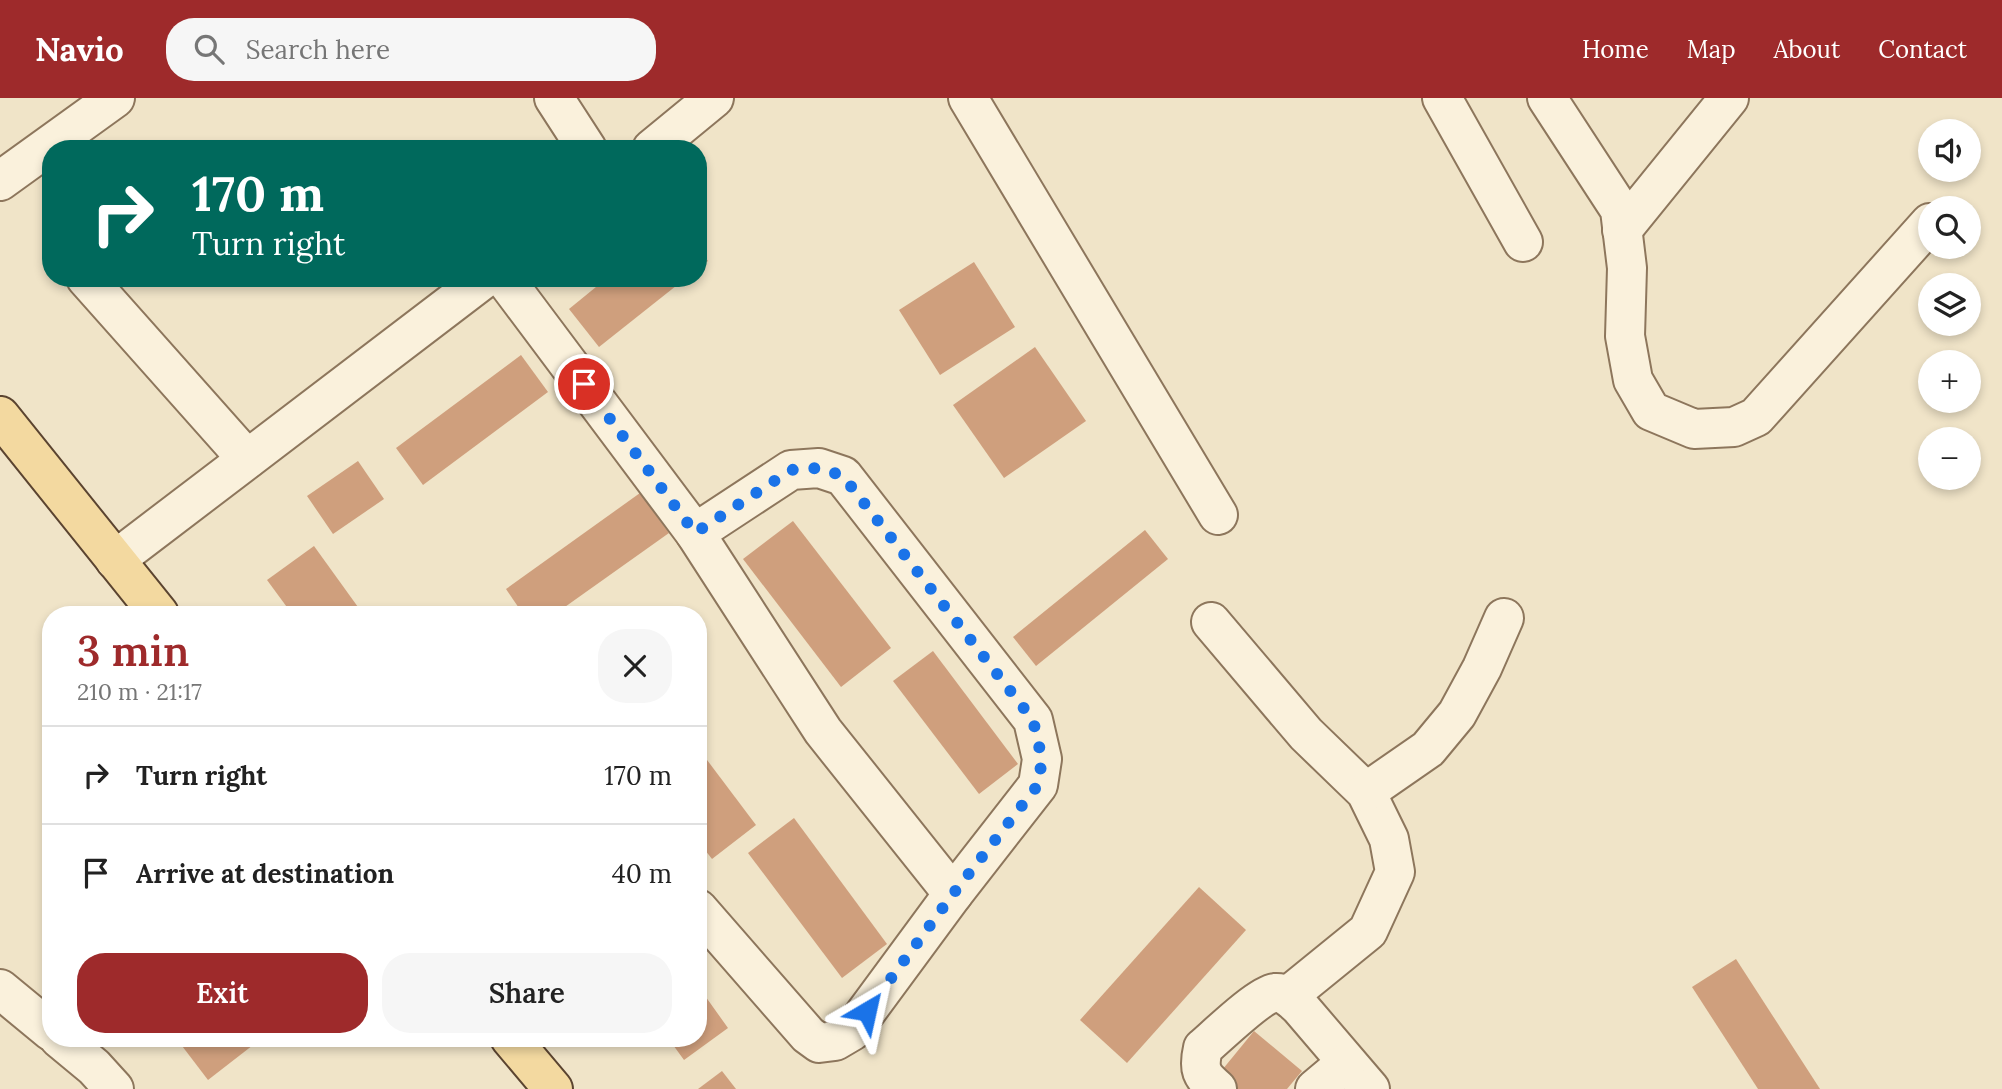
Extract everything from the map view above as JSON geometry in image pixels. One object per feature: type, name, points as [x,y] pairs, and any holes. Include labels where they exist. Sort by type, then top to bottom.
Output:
[{"type":"main road","points":[[0,416],[152,606]]},
{"type":"main road","points":[[518,1047],[553,1089]]},
{"type":"street","points":[[57,140],[115,98]]},
{"type":"street","points":[[554,98],[581,140]]},
{"type":"street","points":[[663,140],[714,98]]},
{"type":"street","points":[[968,98],[1218,515]]},
{"type":"street","points":[[1442,98],[1523,243]]},
{"type":"street","points":[[1547,98],[1620,210],[1627,268],[1625,336],[1633,380],[1651,411],[1694,429],[1734,427],[1756,417],[1918,237]]},
{"type":"street","points":[[1622,230],[1729,98]]},
{"type":"street","points":[[0,181],[42,151]]},
{"type":"street","points":[[94,287],[247,459]]},
{"type":"street","points":[[115,560],[473,287]]},
{"type":"street","points":[[511,287],[695,533],[822,731],[953,894]]},
{"type":"street","points":[[695,533],[791,470],[819,468],[843,476],[1033,720],[1042,759],[1038,785],[852,1031],[835,1041],[819,1043],[808,1035],[707,919]]},
{"type":"street","points":[[1366,792],[1429,749],[1450,723],[1482,668],[1504,618]]},
{"type":"street","points":[[1211,622],[1306,734],[1366,792],[1389,839],[1395,872],[1368,931],[1288,996]]},
{"type":"street","points":[[0,989],[42,1024]]},
{"type":"street","points":[[1217,1089],[1204,1078],[1200,1061],[1203,1048],[1263,997],[1276,993],[1288,996],[1299,1006],[1358,1076],[1315,1089]]},
{"type":"street","points":[[70,1047],[94,1067],[114,1089]]},
{"type":"building","points":[[974,262],[1015,327],[940,375],[899,310]]},
{"type":"building","points":[[596,287],[675,287],[599,347],[569,309]]},
{"type":"building","points":[[1035,347],[1086,421],[1004,478],[953,405]]},
{"type":"building","points":[[521,355],[548,392],[423,485],[396,448]]},
{"type":"building","points":[[358,461],[384,499],[333,534],[307,496]]},
{"type":"building","points":[[640,493],[669,533],[566,606],[518,606],[506,589]]},
{"type":"building","points":[[793,521],[891,648],[841,687],[743,559]]},
{"type":"building","points":[[1145,530],[1168,559],[1036,666],[1013,637]]},
{"type":"building","points":[[314,546],[357,606],[286,606],[267,580]]},
{"type":"building","points":[[933,651],[1018,764],[979,794],[893,681]]},
{"type":"building","points":[[707,760],[756,825],[712,859],[707,853]]},
{"type":"building","points":[[794,818],[887,944],[842,978],[748,853]]},
{"type":"building","points":[[1199,887],[1246,930],[1127,1063],[1080,1020]]},
{"type":"building","points":[[1736,959],[1820,1089],[1758,1089],[1692,987]]},
{"type":"building","points":[[707,999],[728,1028],[707,1043]]},
{"type":"building","points":[[1254,1031],[1302,1071],[1287,1089],[1235,1089],[1218,1075]]},
{"type":"building","points":[[183,1047],[250,1047],[208,1080]]},
{"type":"building","points":[[675,1047],[702,1047],[684,1060]]},
{"type":"building","points":[[722,1071],[736,1089],[698,1089]]},
{"type":"route","points":[[584,384],[695,533],[791,470],[819,468],[843,476],[1033,720],[1042,759],[1038,785],[867,1011]]}]
